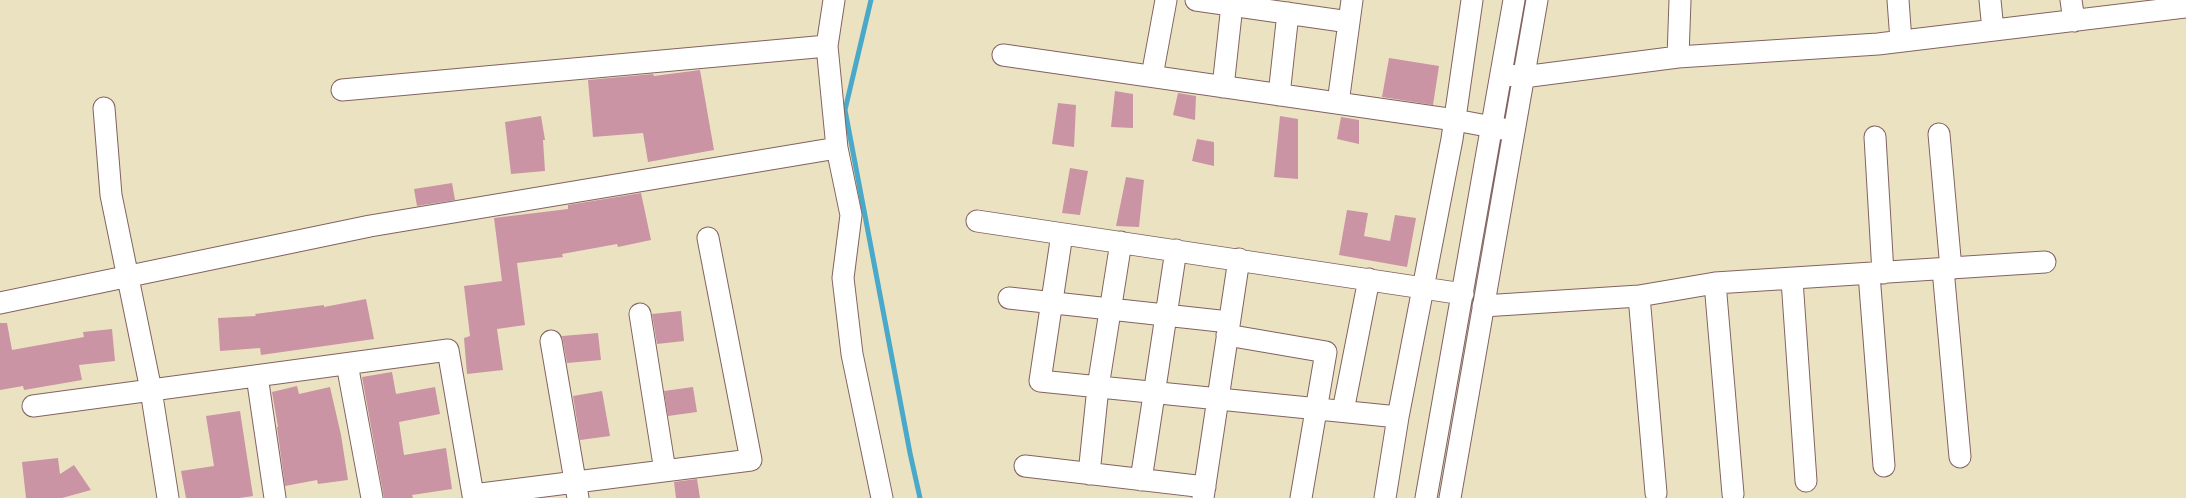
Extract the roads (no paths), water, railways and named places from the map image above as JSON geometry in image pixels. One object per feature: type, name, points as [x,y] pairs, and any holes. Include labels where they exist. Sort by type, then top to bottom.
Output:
[{"type":"street","points":[[834,0],[827,46],[837,148],[851,215],[843,278],[852,354],[882,498]]},
{"type":"street","points":[[1152,76],[1166,0]]},
{"type":"street","points":[[1196,0],[1349,22]]},
{"type":"street","points":[[1338,104],[1352,0]]},
{"type":"street","points":[[1385,498],[1398,417],[1424,288],[1455,120],[1472,0]]},
{"type":"street","points":[[1426,498],[1514,0]]},
{"type":"street","points":[[1450,498],[1537,0]]},
{"type":"street","points":[[1678,57],[1680,0]]},
{"type":"street","points":[[1898,0],[1901,41]]},
{"type":"street","points":[[1990,0],[1992,30]]},
{"type":"street","points":[[2071,0],[2074,21]]},
{"type":"street","points":[[1223,87],[1232,5]]},
{"type":"street","points":[[1502,74],[1524,77],[1678,57],[1901,41],[2074,21],[2178,5]]},
{"type":"street","points":[[1279,95],[1288,13]]},
{"type":"street","points":[[342,90],[827,46]]},
{"type":"street","points":[[1003,55],[1455,120],[1514,131]]},
{"type":"street","points":[[104,108],[111,195],[126,277],[151,390],[168,498]]},
{"type":"street","points":[[1939,134],[1960,457]]},
{"type":"street","points":[[1875,137],[1876,274],[1884,466]]},
{"type":"street","points":[[0,303],[370,226],[837,148]]},
{"type":"street","points":[[977,221],[1239,259],[1463,294]]},
{"type":"street","points":[[1062,234],[1040,381],[1398,417]]},
{"type":"street","points":[[33,406],[448,350],[473,495],[577,490],[665,471],[751,460],[708,238]]},
{"type":"street","points":[[1089,474],[1098,387],[1121,242]]},
{"type":"street","points":[[1141,480],[1176,250]]},
{"type":"street","points":[[1025,466],[1141,480],[1204,493],[1239,259]]},
{"type":"street","points":[[1483,306],[1639,296],[1715,283],[1792,280],[2045,262]]},
{"type":"street","points":[[1343,411],[1369,279]]},
{"type":"street","points":[[1792,280],[1806,481]]},
{"type":"street","points":[[1715,283],[1733,494]]},
{"type":"street","points":[[1639,296],[1656,493]]},
{"type":"street","points":[[1009,298],[1166,315],[1228,328],[1326,352],[1301,498]]},
{"type":"street","points":[[640,314],[665,471]]},
{"type":"street","points":[[552,341],[577,490]]},
{"type":"street","points":[[347,364],[372,498]]},
{"type":"street","points":[[257,376],[275,498]]},
{"type":"waterway","points":[[871,0],[845,110],[910,453],[920,498]]}]
